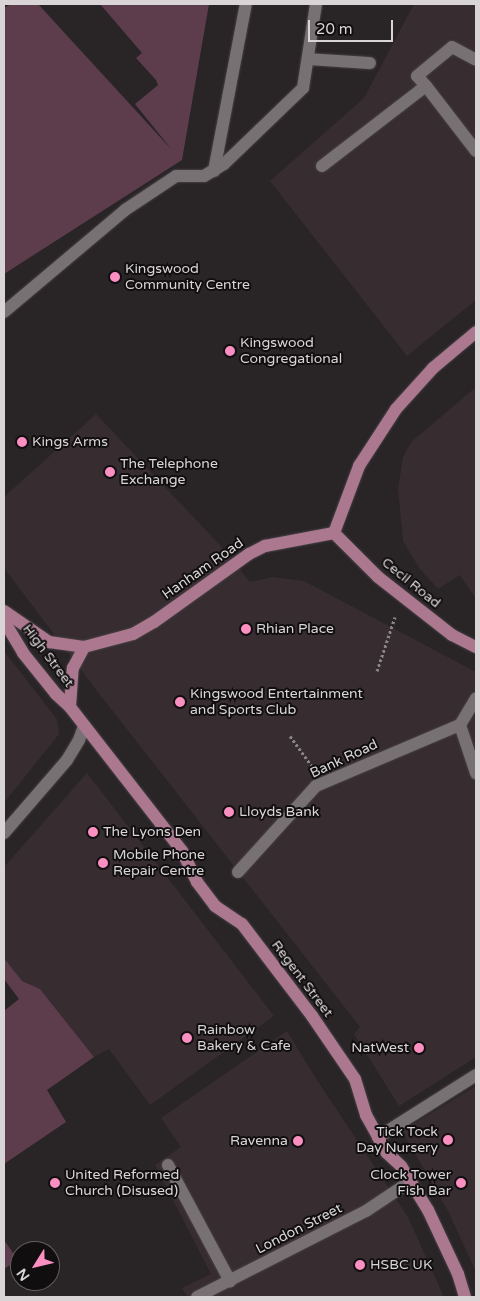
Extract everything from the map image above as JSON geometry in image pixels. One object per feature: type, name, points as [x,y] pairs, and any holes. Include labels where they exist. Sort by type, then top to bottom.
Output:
[{"type":"main road","points":[[334,533],[359,466],[396,409],[433,368],[476,332]]},
{"type":"main road","name":"Cecil Road","points":[[334,533],[378,578],[452,635],[476,647]]},
{"type":"main road","name":"Hanham Road","points":[[4,611],[49,642],[84,647],[133,634],[249,554],[265,546],[334,533]]},
{"type":"main road","name":"High Street","points":[[4,621],[23,653],[56,694],[70,707]]},
{"type":"main road","points":[[70,707],[73,668],[84,647]]},
{"type":"main road","name":"Regent Street","points":[[70,707],[182,851],[197,882],[215,906],[242,924],[312,1016],[355,1079],[360,1090],[366,1115],[387,1153],[401,1166],[441,1236],[465,1297]]},
{"type":"street","points":[[214,171],[246,4]]},
{"type":"street","points":[[4,312],[125,210],[176,176],[204,176],[214,171],[303,88],[316,4]]},
{"type":"street","points":[[476,60],[452,48],[417,76],[476,151]]},
{"type":"street","points":[[308,59],[370,62]]},
{"type":"street","points":[[322,166],[426,86]]},
{"type":"street","points":[[476,698],[460,725],[476,773]]},
{"type":"street","name":"Bank Road","points":[[238,872],[316,786],[460,725]]},
{"type":"street","points":[[4,832],[68,760],[84,726]]},
{"type":"street","points":[[378,1137],[476,1075]]},
{"type":"street","points":[[168,1165],[230,1281]]},
{"type":"street","name":"London Street","points":[[197,1297],[366,1212],[410,1181]]},
{"type":"path","points":[[378,671],[402,595]]},
{"type":"path","points":[[290,736],[325,782]]},
{"type":"shaded area","points":[[11,4],[38,4],[172,150],[135,104],[158,85],[156,80],[136,58],[142,53],[100,4],[209,4],[182,160],[4,274],[4,8]]},
{"type":"shaded area","points":[[414,4],[476,4],[476,300],[407,356],[270,181],[364,98]]},
{"type":"shaded area","points":[[476,387],[476,599],[460,575],[438,589],[420,569],[403,541],[398,489],[403,457],[411,442]]},
{"type":"shaded area","points":[[96,414],[219,544],[250,582],[273,577],[304,581],[476,672],[476,1057],[399,1106],[354,1034],[360,1027],[97,691],[4,568],[4,497]]},
{"type":"shaded area","points":[[4,651],[57,719],[59,734],[4,803]]},
{"type":"shaded area","points":[[87,773],[274,1016],[150,1105],[109,1049],[94,1057],[40,989],[22,981],[4,958],[4,867]]},
{"type":"shaded area","points":[[4,958],[22,981],[40,989],[94,1057],[47,1090],[66,1122],[4,1164],[4,1011],[19,999],[4,979]]},
{"type":"shaded area","points":[[287,1031],[315,1077],[408,1217],[444,1297],[187,1297],[182,1288],[211,1274],[155,1165],[181,1147],[161,1118]]},
{"type":"shaded area","points":[[476,1086],[476,1272],[448,1211],[402,1131]]},
{"type":"shaded area","points":[[4,1240],[10,1249],[10,1265],[4,1269]]},
{"type":"place","name":"Kingswood Community Centre","points":[[115,277]]},
{"type":"place","name":"Kingswood Congregational","points":[[230,351]]},
{"type":"place","name":"Kings Arms","points":[[22,442]]},
{"type":"place","name":"The Telephone Exchange","points":[[110,472]]},
{"type":"place","name":"Rhian Place","points":[[246,629]]},
{"type":"place","name":"Kingswood Entertainment and Sports Club","points":[[180,702]]},
{"type":"place","name":"Lloyds Bank","points":[[229,812]]},
{"type":"place","name":"The Lyons Den","points":[[93,832]]},
{"type":"place","name":"Mobile Phone Repair Centre","points":[[103,863]]},
{"type":"place","name":"Rainbow Bakery & Cafe","points":[[187,1038]]},
{"type":"place","name":"NatWest","points":[[419,1048]]},
{"type":"place","name":"Tick Tock Day Nursery","points":[[448,1140]]},
{"type":"place","name":"Ravenna","points":[[298,1141]]},
{"type":"place","name":"United Reformed Church (Disused)","points":[[55,1183]]},
{"type":"place","name":"Clock Tower Fish Bar","points":[[461,1183]]},
{"type":"place","name":"HSBC UK","points":[[360,1265]]}]
